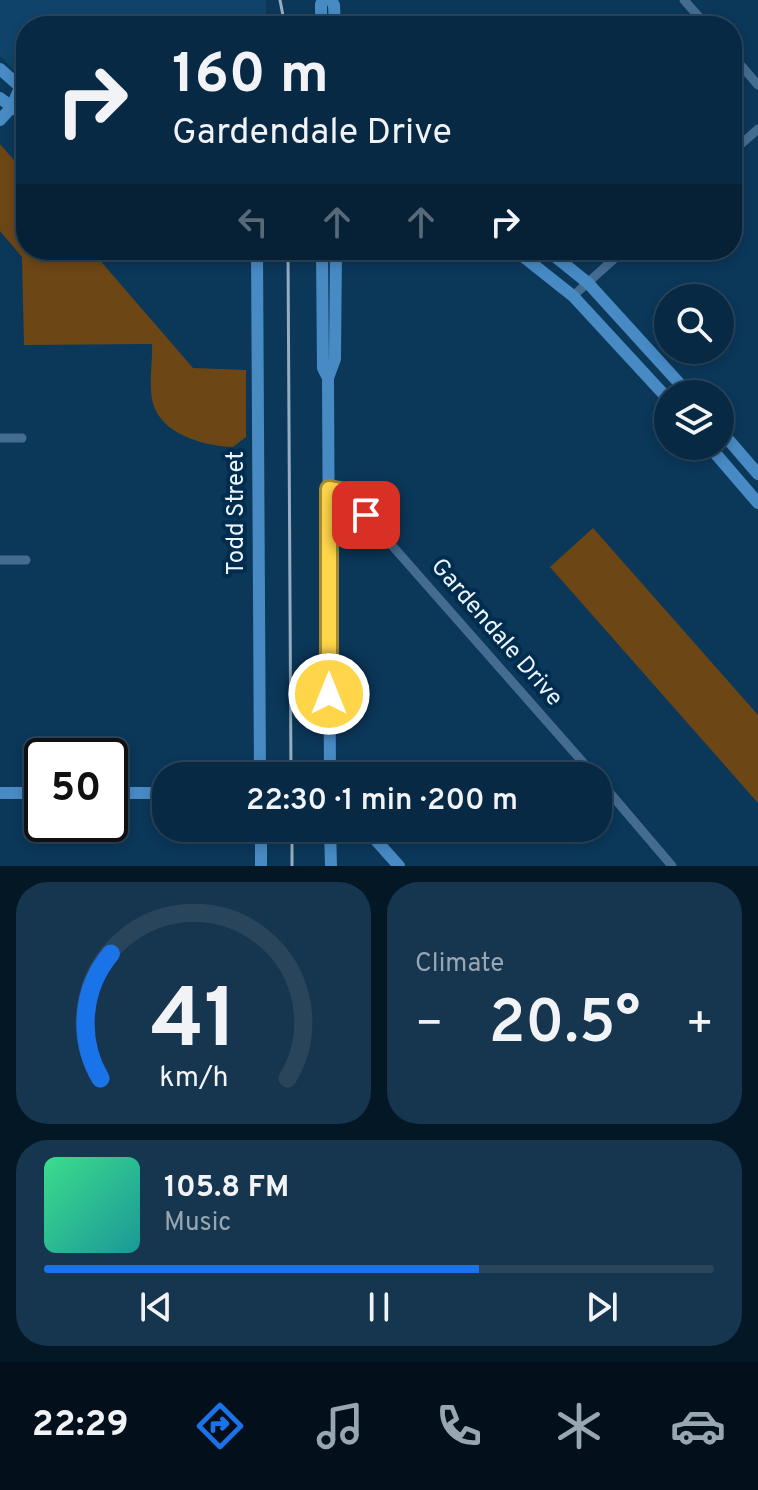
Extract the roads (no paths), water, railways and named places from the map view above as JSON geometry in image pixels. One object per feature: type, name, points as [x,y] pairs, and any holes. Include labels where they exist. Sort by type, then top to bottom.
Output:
[{"type":"main road","points":[[0,69],[16,84]]},
{"type":"main road","points":[[0,98],[16,111]]},
{"type":"main road","points":[[0,120],[16,100]]},
{"type":"main road","name":"Todd Street","points":[[257,260],[260,762]]},
{"type":"main road","points":[[322,260],[323,368],[328,378]]},
{"type":"main road","points":[[330,762],[328,378],[335,359],[336,260]]},
{"type":"main road","points":[[528,260],[573,296],[654,384]]},
{"type":"main road","points":[[559,260],[588,283],[676,380]]},
{"type":"main road","points":[[734,446],[758,474]]},
{"type":"main road","points":[[721,460],[758,503]]},
{"type":"main road","points":[[0,793],[24,793]]},
{"type":"main road","points":[[128,793],[152,793]]},
{"type":"main road","points":[[261,842],[261,866]]},
{"type":"main road","points":[[330,842],[331,866]]},
{"type":"main road","points":[[378,842],[399,866]]},
{"type":"street","points":[[684,0],[698,16]]},
{"type":"street","points":[[742,67],[758,85]]},
{"type":"street","points":[[742,143],[758,129]]},
{"type":"street","points":[[573,296],[613,260]]},
{"type":"street","points":[[0,438],[22,438]]},
{"type":"street","name":"Gardendale Drive","points":[[329,489],[345,492],[583,762]]},
{"type":"street","points":[[0,560],[26,560]]},
{"type":"street","name":"Gardendale Drive","points":[[612,796],[672,866]]},
{"type":"railway","points":[[280,0],[283,16]]},
{"type":"railway","points":[[288,260],[291,762]]},
{"type":"railway","points":[[292,842],[292,866]]}]
